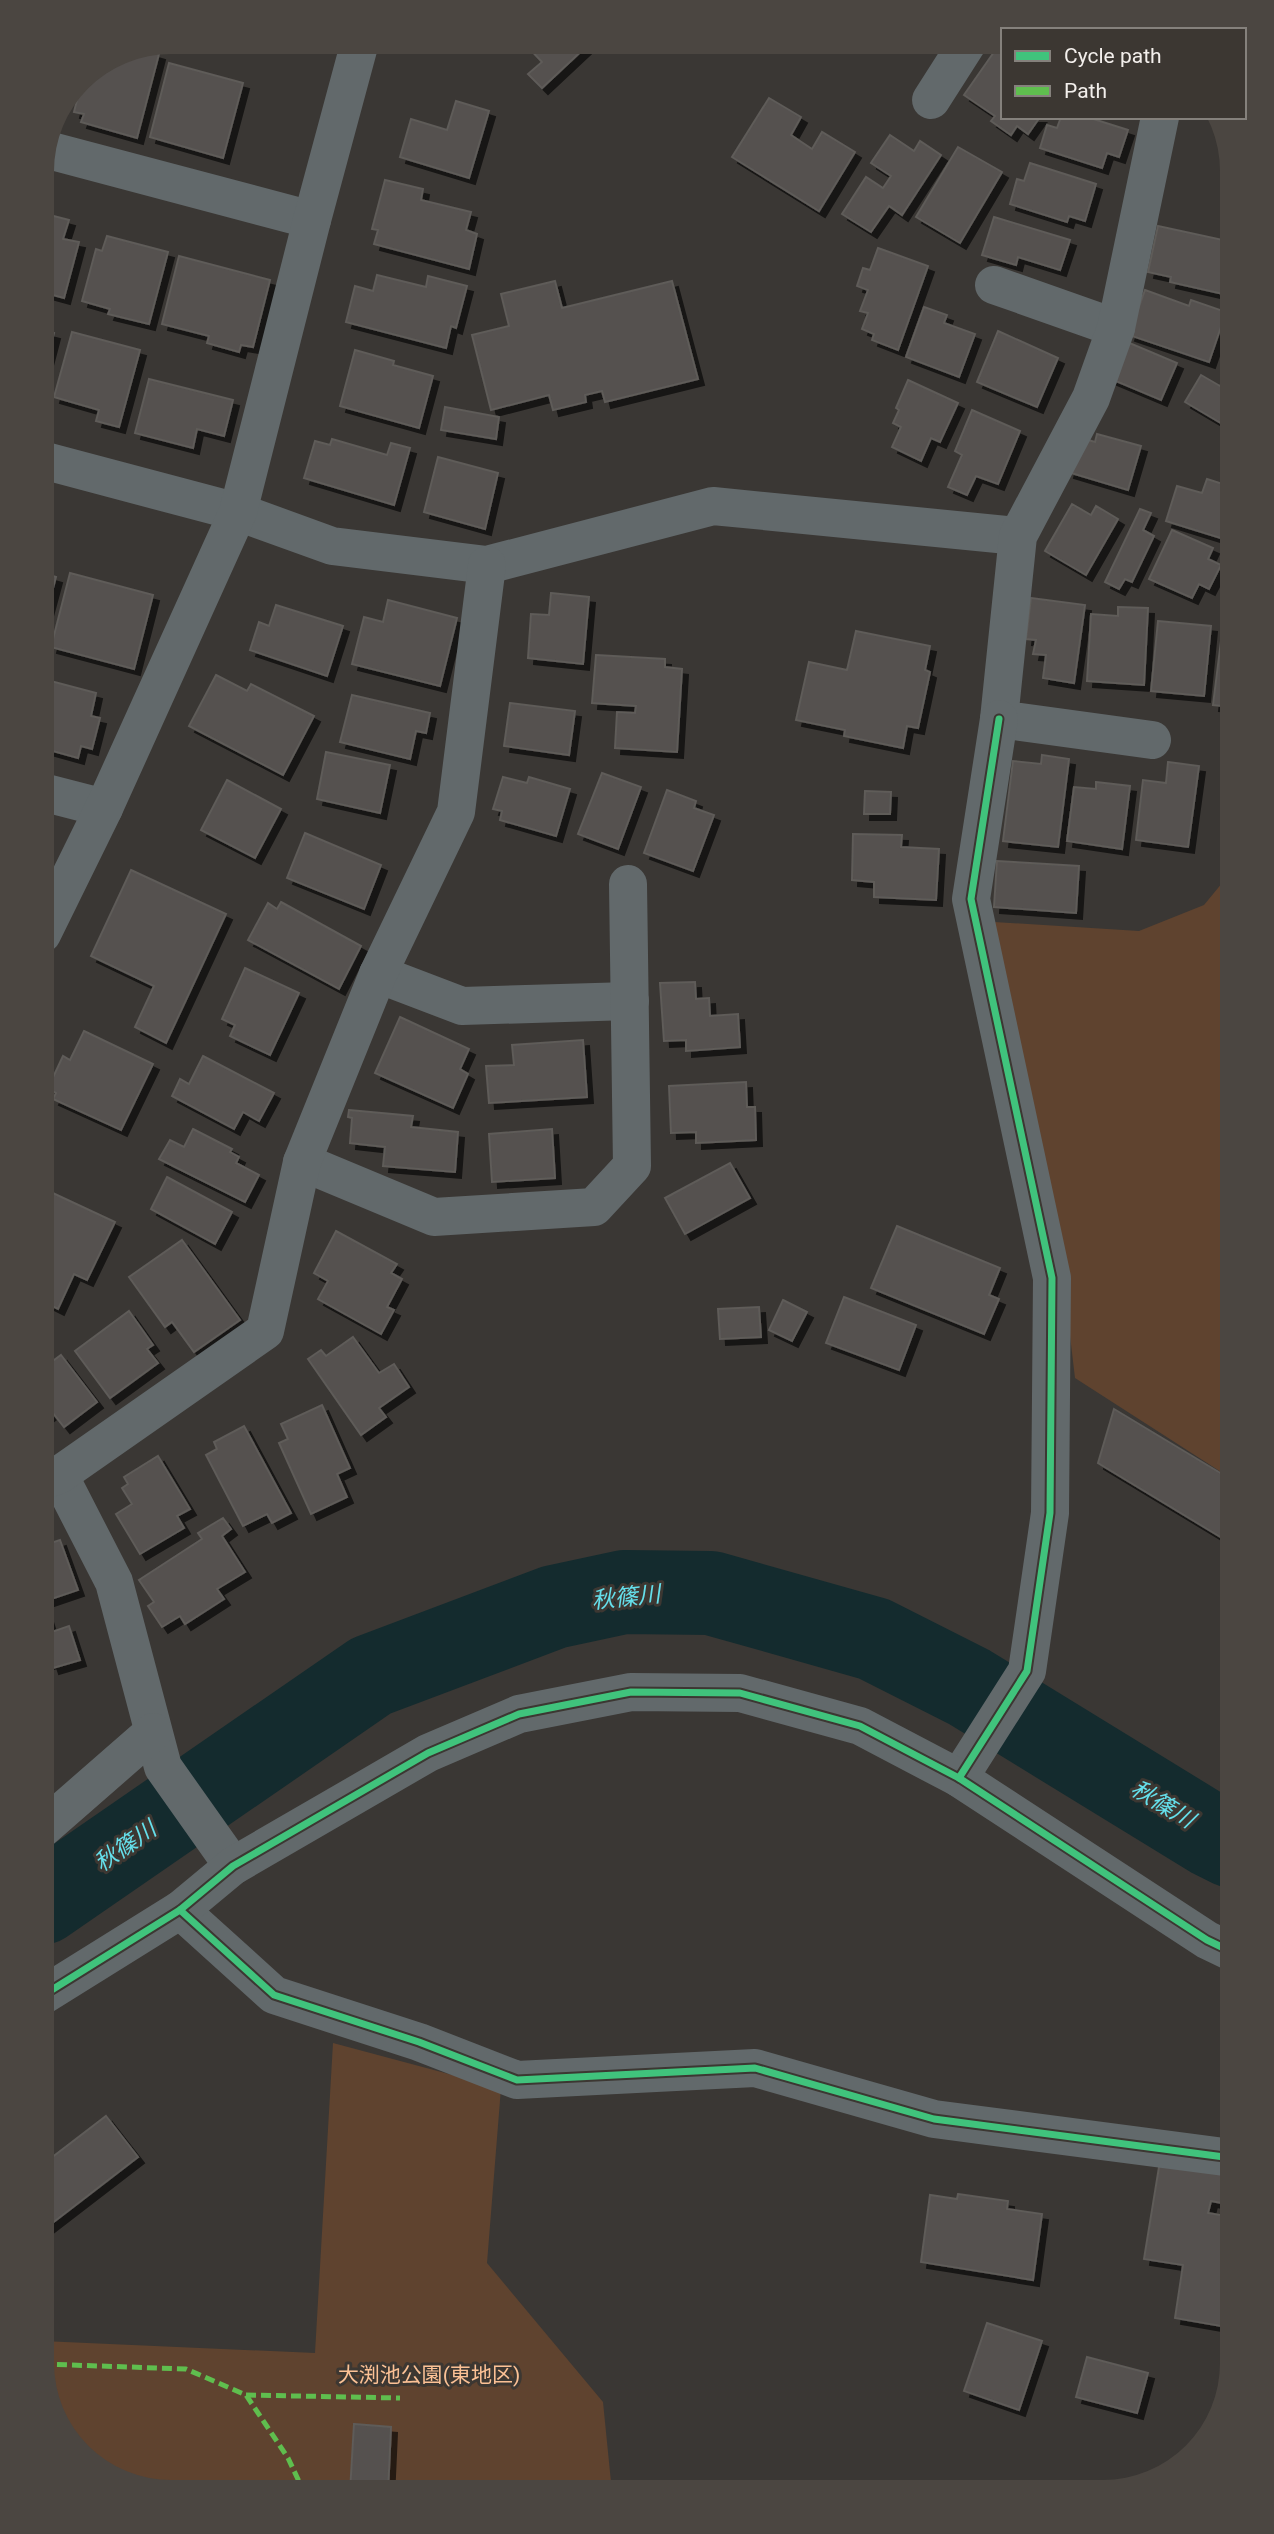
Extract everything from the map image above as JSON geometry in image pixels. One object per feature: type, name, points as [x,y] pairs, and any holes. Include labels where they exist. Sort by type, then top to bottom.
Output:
[{"type":"street","points":[[54,910],[104,808],[238,512],[357,54]]},
{"type":"street","points":[[931,100],[960,54]]},
{"type":"street","points":[[967,1765],[1027,1671],[1050,1513],[1052,1278],[971,899],[999,719],[1018,536],[1091,398],[1116,328],[1160,119]]},
{"type":"street","points":[[56,152],[312,220]]},
{"type":"street","points":[[994,285],[1116,328]]},
{"type":"street","points":[[54,463],[238,512],[332,546],[488,565],[713,506],[1018,536]]},
{"type":"street","points":[[54,1476],[265,1331],[302,1162],[378,974],[456,812],[488,565]]},
{"type":"street","points":[[999,719],[1153,740]]},
{"type":"street","points":[[54,795],[104,808]]},
{"type":"street","points":[[302,1162],[434,1217],[594,1207],[632,1166],[628,884]]},
{"type":"street","points":[[378,974],[462,1006],[630,1001]]},
{"type":"street","points":[[54,1483],[114,1581],[158,1749],[233,1866]]},
{"type":"street","points":[[54,1989],[180,1910],[233,1866],[428,1753],[519,1714],[631,1692],[740,1693],[860,1726],[967,1765],[1207,1940],[1220,1946]]},
{"type":"street","points":[[54,1821],[158,1749]]},
{"type":"street","points":[[180,1910],[274,1995],[419,2042],[517,2080],[755,2068],[934,2119],[1220,2156]]},
{"type":"green space","points":[[1220,886],[1220,1471],[1075,1378],[1060,1251],[994,922],[1139,931],[1204,905]]},
{"type":"green space","name":"大渕池公園(東地区)","points":[[333,2043],[501,2088],[487,2263],[603,2402],[611,2480],[163,2480],[141,2476],[100,2456],[78,2434],[63,2408],[56,2386],[54,2342],[315,2353]]},
{"type":"building","points":[[534,54],[578,54],[542,88],[528,74],[542,62]]},
{"type":"building","points":[[993,54],[1001,54],[1001,119],[1039,119],[1028,134],[1017,126],[1011,135],[991,121],[995,116],[964,95]]},
{"type":"building","points":[[159,55],[137,138],[81,122],[84,114],[74,112],[78,100],[94,83],[113,70],[133,60]]},
{"type":"building","points":[[169,63],[243,83],[223,158],[150,137]]},
{"type":"building","points":[[769,98],[801,117],[791,135],[812,149],[822,132],[855,152],[819,211],[732,157]]},
{"type":"building","points":[[456,101],[489,111],[469,178],[400,157],[411,119],[447,130]]},
{"type":"building","points":[[1060,119],[1093,119],[1128,130],[1119,157],[1107,153],[1102,168],[1040,148],[1047,125],[1057,128]]},
{"type":"building","points":[[890,135],[914,151],[920,141],[941,155],[902,215],[889,206],[871,232],[842,214],[866,177],[883,188],[891,176],[871,163]]},
{"type":"building","points":[[958,147],[1002,172],[960,243],[916,217]]},
{"type":"building","points":[[1030,163],[1096,184],[1085,221],[1069,216],[1067,222],[1010,204],[1017,179],[1024,181]]},
{"type":"building","points":[[385,180],[423,189],[421,200],[471,212],[466,230],[477,234],[469,269],[374,244],[378,230],[372,229]]},
{"type":"building","points":[[54,216],[69,220],[63,239],[79,242],[64,298],[54,295]]},
{"type":"building","points":[[994,217],[1070,240],[1060,270],[1018,257],[1016,265],[982,255]]},
{"type":"building","points":[[1158,226],[1220,239],[1220,293],[1170,282],[1171,277],[1148,272]]},
{"type":"building","points":[[107,236],[168,252],[149,324],[108,314],[110,309],[82,301],[96,249],[102,251]]},
{"type":"building","points":[[878,248],[928,266],[898,350],[872,340],[874,334],[862,329],[868,313],[860,311],[868,290],[857,286],[863,268],[870,270]]},
{"type":"building","points":[[179,256],[270,280],[253,347],[241,345],[239,352],[207,343],[209,336],[162,324]]},
{"type":"building","points":[[377,275],[426,287],[428,276],[467,286],[456,328],[451,326],[446,348],[346,322],[355,286],[373,291]]},
{"type":"building","points":[[555,281],[562,308],[672,281],[698,379],[605,402],[602,391],[585,395],[586,402],[553,410],[549,395],[491,410],[472,335],[509,326],[501,294]]},
{"type":"building","points":[[1145,290],[1189,306],[1191,300],[1220,310],[1220,330],[1209,362],[1129,335]]},
{"type":"building","points":[[924,307],[947,315],[944,323],[975,334],[959,377],[906,357]]},
{"type":"building","points":[[998,331],[1058,358],[1037,407],[977,382]]},
{"type":"building","points":[[72,332],[140,350],[119,427],[96,421],[99,410],[54,397]]},
{"type":"building","points":[[1127,342],[1177,363],[1161,400],[1111,379]]},
{"type":"building","points":[[355,350],[394,361],[393,365],[433,376],[419,428],[340,406]]},
{"type":"building","points":[[1201,375],[1220,386],[1220,423],[1185,402]]},
{"type":"building","points":[[149,379],[233,400],[224,436],[197,429],[193,448],[135,433]]},
{"type":"building","points":[[908,380],[958,403],[940,442],[931,438],[921,461],[892,447],[901,427],[893,423],[899,410],[896,408]]},
{"type":"building","points":[[445,407],[499,417],[496,439],[441,430]]},
{"type":"building","points":[[972,410],[1020,431],[998,484],[976,476],[967,495],[948,487],[962,455],[955,451]]},
{"type":"building","points":[[1097,434],[1141,446],[1128,490],[1068,472],[1078,437],[1095,442]]},
{"type":"building","points":[[332,439],[387,455],[391,443],[410,448],[394,505],[304,478],[315,441],[330,445]]},
{"type":"building","points":[[438,457],[498,473],[485,529],[424,512]]},
{"type":"building","points":[[1207,479],[1220,483],[1220,538],[1166,521],[1177,486],[1202,493]]},
{"type":"building","points":[[1072,504],[1091,515],[1096,506],[1118,519],[1086,575],[1045,551]]},
{"type":"building","points":[[1140,509],[1151,513],[1143,530],[1154,536],[1132,582],[1125,579],[1119,589],[1105,582]]},
{"type":"building","points":[[1172,530],[1213,548],[1208,559],[1220,565],[1209,589],[1199,584],[1192,598],[1149,579]]},
{"type":"building","points":[[70,573],[153,595],[134,669],[54,648],[54,635]]},
{"type":"building","points":[[551,593],[589,597],[583,664],[528,658],[531,614],[549,615]]},
{"type":"building","points":[[1031,598],[1085,605],[1074,683],[1043,678],[1046,655],[1033,654],[1036,640],[1026,639]]},
{"type":"building","points":[[388,600],[457,618],[440,686],[352,664],[364,617],[383,622]]},
{"type":"building","points":[[276,605],[343,626],[327,676],[250,650],[259,622],[269,626]]},
{"type":"building","points":[[1118,607],[1148,608],[1144,685],[1087,681],[1091,614],[1118,616]]},
{"type":"building","points":[[1158,621],[1211,626],[1204,696],[1151,691]]},
{"type":"building","points":[[856,631],[930,646],[925,670],[930,672],[918,728],[907,726],[903,748],[844,736],[845,730],[796,720],[809,662],[847,670]]},
{"type":"building","points":[[1220,649],[1220,706],[1213,705]]},
{"type":"building","points":[[596,655],[665,659],[665,667],[682,669],[677,752],[615,748],[617,712],[635,713],[636,706],[592,703]]},
{"type":"building","points":[[216,675],[247,691],[251,684],[314,716],[283,775],[189,726]]},
{"type":"building","points":[[54,682],[96,693],[91,716],[100,718],[92,749],[81,746],[78,758],[54,751]]},
{"type":"building","points":[[352,695],[430,713],[426,733],[416,731],[410,759],[340,742]]},
{"type":"building","points":[[510,703],[575,711],[569,755],[504,746]]},
{"type":"building","points":[[326,752],[390,765],[380,813],[317,799]]},
{"type":"building","points":[[1042,755],[1069,759],[1058,847],[1003,841],[1013,761],[1041,764]]},
{"type":"building","points":[[1168,762],[1199,766],[1188,847],[1136,840],[1143,780],[1166,783]]},
{"type":"building","points":[[602,773],[641,787],[618,849],[578,834]]},
{"type":"building","points":[[503,777],[527,783],[529,777],[570,789],[556,836],[500,820],[502,811],[493,809]]},
{"type":"building","points":[[227,780],[281,809],[255,858],[201,830]]},
{"type":"building","points":[[1096,782],[1130,786],[1122,849],[1067,841],[1074,787],[1096,789]]},
{"type":"building","points":[[667,790],[696,801],[694,808],[714,815],[693,871],[644,853]]},
{"type":"building","points":[[865,791],[891,792],[890,814],[864,814]]},
{"type":"building","points":[[305,833],[381,865],[364,909],[287,878]]},
{"type":"building","points":[[853,834],[902,835],[901,847],[939,849],[936,900],[874,897],[874,882],[852,880]]},
{"type":"building","points":[[997,861],[1079,866],[1076,913],[994,907]]},
{"type":"building","points":[[131,870],[226,914],[166,1043],[135,1027],[154,986],[91,956]]},
{"type":"building","points":[[281,902],[361,946],[339,989],[248,940],[268,903],[277,909]]},
{"type":"building","points":[[245,968],[299,993],[270,1055],[230,1036],[235,1025],[222,1019]]},
{"type":"building","points":[[695,982],[696,999],[709,998],[710,1016],[738,1014],[740,1047],[686,1051],[686,1040],[664,1041],[660,983]]},
{"type":"building","points":[[400,1017],[469,1049],[460,1069],[468,1074],[453,1108],[375,1073]]},
{"type":"building","points":[[84,1031],[153,1064],[121,1130],[54,1099],[54,1075],[63,1056],[70,1060]]},
{"type":"building","points":[[583,1040],[587,1097],[489,1103],[486,1066],[514,1065],[512,1045]]},
{"type":"building","points":[[203,1056],[274,1093],[259,1121],[243,1112],[234,1129],[172,1096],[180,1079],[189,1084]]},
{"type":"building","points":[[746,1082],[747,1107],[755,1107],[756,1140],[696,1143],[696,1132],[671,1133],[669,1086]]},
{"type":"building","points":[[349,1110],[413,1116],[411,1127],[458,1132],[455,1172],[383,1166],[385,1147],[350,1143],[352,1118],[348,1117]]},
{"type":"building","points":[[193,1129],[232,1149],[230,1152],[239,1157],[236,1163],[259,1175],[245,1202],[159,1159],[170,1140],[184,1147]]},
{"type":"building","points":[[552,1129],[555,1178],[492,1182],[489,1134]]},
{"type":"building","points":[[730,1163],[750,1198],[685,1234],[665,1198]]},
{"type":"building","points":[[167,1177],[232,1212],[215,1244],[151,1209]]},
{"type":"building","points":[[54,1194],[115,1222],[87,1280],[74,1274],[58,1309],[54,1307]]},
{"type":"building","points":[[897,1226],[1000,1268],[989,1295],[999,1299],[984,1334],[871,1288]]},
{"type":"building","points":[[336,1231],[397,1264],[391,1273],[402,1279],[387,1307],[394,1310],[381,1334],[318,1299],[328,1281],[314,1273]]},
{"type":"building","points":[[182,1240],[240,1320],[194,1352],[172,1322],[165,1327],[129,1277]]},
{"type":"building","points":[[844,1297],[916,1325],[899,1370],[826,1343]]},
{"type":"building","points":[[783,1300],[807,1312],[792,1341],[769,1330]]},
{"type":"building","points":[[759,1307],[761,1337],[720,1339],[718,1309]]},
{"type":"building","points":[[129,1311],[153,1345],[147,1349],[158,1363],[110,1398],[75,1351]]},
{"type":"building","points":[[353,1337],[379,1373],[394,1364],[409,1387],[379,1408],[386,1417],[361,1435],[308,1359],[321,1350],[326,1356]]},
{"type":"building","points":[[61,1355],[97,1402],[64,1427],[54,1414],[54,1360]]},
{"type":"building","points":[[322,1405],[350,1468],[337,1474],[347,1497],[311,1514],[279,1443],[288,1439],[281,1424]]},
{"type":"building","points":[[1114,1409],[1220,1473],[1220,1537],[1098,1463]]},
{"type":"building","points":[[244,1426],[291,1513],[272,1523],[267,1514],[243,1526],[206,1455],[217,1449],[214,1442]]},
{"type":"building","points":[[158,1456],[190,1509],[177,1516],[184,1528],[140,1554],[116,1514],[132,1504],[122,1488],[128,1484],[124,1477]]},
{"type":"building","points":[[223,1518],[231,1529],[222,1536],[245,1572],[217,1589],[224,1599],[185,1624],[180,1616],[162,1627],[148,1606],[154,1602],[139,1580],[202,1539],[198,1533]]},
{"type":"building","points":[[60,1540],[78,1590],[54,1598],[54,1542]]},
{"type":"building","points":[[69,1626],[80,1660],[54,1668],[54,1631]]},
{"type":"building","points":[[106,2116],[138,2157],[54,2222],[54,2156]]},
{"type":"building","points":[[1160,2161],[1220,2171],[1220,2203],[1211,2201],[1208,2213],[1220,2215],[1220,2326],[1175,2318],[1183,2265],[1144,2259]]},
{"type":"building","points":[[958,2194],[1008,2201],[1007,2209],[1042,2214],[1033,2280],[921,2262],[930,2195],[957,2199]]},
{"type":"building","points":[[987,2323],[1042,2341],[1019,2410],[964,2391]]},
{"type":"building","points":[[1087,2357],[1148,2373],[1137,2413],[1076,2397]]},
{"type":"building","points":[[354,2424],[391,2427],[389,2480],[351,2480]]},
{"type":"waterway","name":"秋篠川","points":[[54,1895],[371,1676],[554,1607],[624,1592],[711,1593],[874,1639],[969,1687],[1220,1840]]},
{"type":"marked path","points":[[54,2364],[186,2369],[246,2395],[288,2458],[298,2480]]},
{"type":"marked path","points":[[246,2395],[400,2398]]},
{"type":"cycle path","points":[[959,1778],[1027,1671],[1050,1513],[1052,1278],[971,899],[999,719]]},
{"type":"cycle path","points":[[54,1989],[180,1910],[233,1866],[428,1753],[519,1714],[631,1692],[740,1693],[860,1726],[959,1778],[1220,1946]]},
{"type":"cycle path","points":[[180,1910],[274,1995],[419,2042],[517,2080],[755,2068],[934,2119],[1220,2156]]}]
